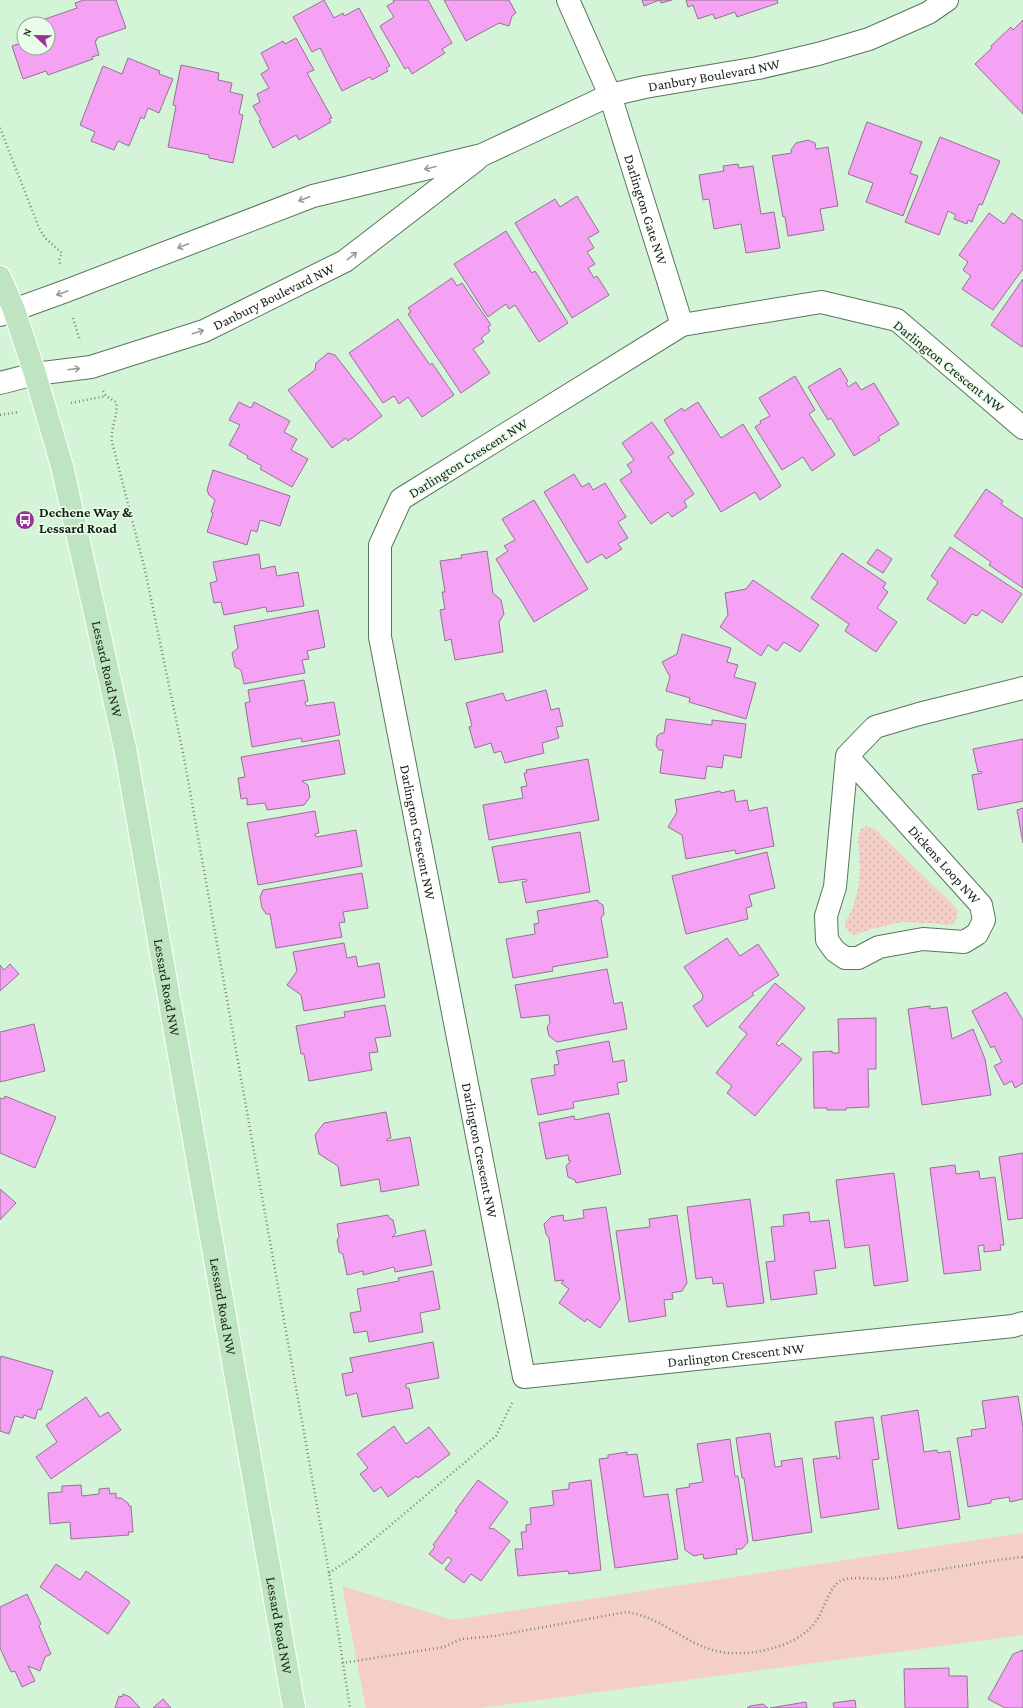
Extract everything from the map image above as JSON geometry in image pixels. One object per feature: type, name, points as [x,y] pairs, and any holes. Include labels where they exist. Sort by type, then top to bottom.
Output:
[{"type":"main road","name":"Lessard Road NW","points":[[0,276],[7,313],[35,374],[62,466],[125,748],[294,1708]]},
{"type":"street","name":"Darlington Gate NW","points":[[568,0],[610,95],[682,325]]},
{"type":"street","name":"Danbury Boulevard NW","points":[[7,313],[66,292],[313,196],[482,155],[610,95],[645,87],[758,68],[818,54],[869,39],[928,13],[948,0]]},
{"type":"street","name":"Danbury Boulevard NW","points":[[0,383],[35,374],[90,367],[204,331],[345,261],[482,155]]},
{"type":"street","name":"Darlington Crescent NW","points":[[1023,428],[897,320],[821,302],[682,325],[401,499],[380,545],[380,637],[524,1377],[1023,1324]]},
{"type":"street","points":[[847,756],[875,727],[919,714],[1023,688]]},
{"type":"street","name":"Dickens Loop NW","points":[[847,756],[981,905],[984,920],[977,934],[964,942],[923,939],[879,947],[858,958],[846,958],[835,951],[828,940],[826,916],[835,887],[847,756]]},
{"type":"path","points":[[0,128],[39,228],[45,238],[62,253],[59,260],[66,292],[76,331],[90,367],[106,396],[116,402],[118,410],[112,424],[112,442],[145,570],[184,758],[329,1573],[350,1708]]},
{"type":"path","points":[[329,1573],[353,1557],[496,1436],[524,1377]]},
{"type":"path","points":[[342,1663],[444,1647],[461,1639],[495,1636],[626,1612],[652,1618],[704,1648],[729,1653],[751,1652],[778,1646],[808,1631],[818,1618],[835,1585],[840,1581],[848,1579],[884,1578],[1023,1557]]},
{"type":"shaded area","points":[[867,826],[875,829],[953,905],[958,911],[957,918],[953,924],[946,925],[902,922],[871,929],[856,935],[850,933],[846,928],[845,922],[852,910],[858,889],[860,870],[858,837],[861,829]]},
{"type":"shaded area","points":[[1023,1533],[1023,1635],[480,1708],[366,1708],[342,1586],[453,1620]]},
{"type":"building","points":[[84,0],[116,0],[126,28],[97,38],[95,41],[99,55],[92,57],[93,59],[48,75],[46,71],[23,79],[12,46],[16,45],[16,56],[56,56],[56,16],[54,16],[77,8],[75,3]]},
{"type":"building","points":[[324,0],[334,18],[343,13],[344,16],[359,8],[390,66],[386,68],[388,71],[372,80],[370,77],[342,91],[320,48],[312,52],[293,17]]},
{"type":"building","points":[[393,0],[428,0],[452,43],[442,49],[445,53],[412,74],[408,67],[405,69],[380,26],[394,17],[387,6],[394,2]]},
{"type":"building","points":[[444,0],[509,0],[516,13],[512,16],[509,26],[499,23],[466,41]]},
{"type":"building","points":[[642,0],[660,0],[644,6]]},
{"type":"building","points":[[660,0],[672,0],[661,3]]},
{"type":"building","points":[[686,0],[777,0],[778,3],[737,17],[735,12],[715,19],[713,14],[698,19],[693,5],[688,7]]},
{"type":"building","points":[[1023,20],[1023,114],[975,64],[1011,27],[1013,30]]},
{"type":"building","points":[[296,38],[314,70],[307,73],[332,118],[329,119],[331,122],[299,140],[296,135],[273,148],[259,121],[261,120],[253,106],[260,102],[257,94],[269,88],[261,74],[269,69],[261,53],[283,41],[285,44]]},
{"type":"building","points":[[128,58],[160,71],[159,74],[173,79],[159,113],[148,108],[144,119],[141,117],[129,146],[118,141],[114,150],[91,141],[95,132],[80,125],[103,66],[122,74]]},
{"type":"building","points":[[181,65],[219,73],[218,80],[232,83],[230,92],[243,95],[239,114],[243,115],[233,163],[209,158],[209,155],[168,147],[176,106],[173,105]]},
{"type":"building","points":[[867,122],[922,142],[910,173],[918,176],[903,216],[866,202],[873,183],[848,174]]},
{"type":"building","points":[[940,137],[1000,161],[982,205],[979,204],[972,222],[968,220],[967,224],[954,219],[956,215],[948,211],[939,235],[905,222]]},
{"type":"building","points":[[808,140],[815,143],[816,149],[828,147],[838,206],[820,209],[824,230],[788,236],[772,156],[792,153],[791,150],[796,143]]},
{"type":"building","points":[[738,164],[739,168],[753,166],[761,214],[774,212],[780,248],[746,253],[741,224],[714,229],[709,199],[703,200],[699,175],[724,171],[723,166]]},
{"type":"building","points":[[577,196],[599,232],[588,238],[594,248],[587,252],[595,264],[588,268],[594,278],[597,276],[609,295],[572,318],[515,223],[555,199],[560,207]]},
{"type":"building","points":[[989,213],[1004,224],[1012,213],[1023,221],[1023,269],[993,310],[962,289],[971,276],[963,270],[968,262],[959,255]]},
{"type":"building","points":[[506,231],[532,273],[535,271],[568,323],[539,342],[515,305],[509,309],[506,304],[488,317],[454,264]]},
{"type":"building","points":[[452,278],[457,286],[462,283],[491,325],[488,327],[490,331],[481,338],[484,342],[473,349],[490,373],[461,393],[408,314],[411,312],[408,308]]},
{"type":"building","points":[[1023,279],[1023,345],[1022,347],[991,325]]},
{"type":"building","points":[[398,319],[430,365],[432,363],[454,395],[422,417],[408,397],[399,404],[394,396],[383,403],[349,353]]},
{"type":"building","points":[[328,353],[335,355],[382,416],[348,441],[346,438],[332,448],[288,390],[315,370],[316,363]]},
{"type":"building","points":[[840,368],[848,381],[846,383],[848,387],[856,382],[861,390],[874,383],[899,424],[878,437],[880,440],[854,456],[831,418],[828,420],[808,387]]},
{"type":"building","points":[[795,376],[815,410],[809,414],[835,455],[812,471],[803,457],[782,470],[755,427],[761,423],[760,421],[770,416],[759,398]]},
{"type":"building","points":[[239,402],[251,408],[254,402],[290,421],[284,432],[297,439],[291,450],[308,459],[292,487],[260,469],[262,466],[247,458],[248,456],[229,445],[240,425],[229,420]]},
{"type":"building","points":[[698,402],[721,438],[743,424],[781,486],[760,500],[755,492],[721,512],[664,420],[682,408],[684,411]]},
{"type":"building","points":[[652,422],[674,453],[668,457],[694,494],[684,501],[687,507],[672,517],[668,512],[651,524],[620,480],[632,472],[627,465],[634,460],[622,443]]},
{"type":"building","points":[[213,470],[290,496],[280,526],[260,520],[257,532],[251,530],[247,545],[207,532],[213,513],[211,512],[215,500],[209,495],[207,490]]},
{"type":"building","points":[[574,474],[582,487],[589,483],[593,490],[605,483],[626,517],[618,522],[628,538],[618,544],[622,549],[606,559],[602,554],[587,563],[544,492]]},
{"type":"building","points":[[986,489],[1003,501],[1001,504],[1023,519],[1023,588],[989,565],[991,562],[954,536]]},
{"type":"building","points":[[534,500],[588,589],[534,622],[496,559],[508,551],[504,546],[515,540],[502,519]]},
{"type":"building","points":[[950,547],[1022,594],[1002,623],[982,610],[977,616],[972,614],[965,624],[927,599],[938,582],[931,576]]},
{"type":"building","points":[[877,549],[892,559],[883,573],[867,563]]},
{"type":"building","points":[[487,551],[493,593],[501,600],[504,614],[499,622],[503,652],[455,660],[451,639],[445,641],[440,610],[445,609],[442,592],[445,592],[440,561],[462,558],[461,555]]},
{"type":"building","points":[[842,553],[886,583],[883,588],[888,592],[877,608],[897,622],[876,652],[845,631],[849,624],[811,598]]},
{"type":"building","points":[[259,554],[261,569],[275,566],[277,576],[298,572],[304,606],[267,612],[266,607],[224,615],[221,602],[214,603],[210,583],[217,581],[213,562]]},
{"type":"building","points":[[753,580],[819,625],[800,652],[784,642],[777,651],[768,645],[761,656],[720,627],[728,615],[725,593],[746,589]]},
{"type":"building","points":[[318,610],[325,647],[307,651],[309,659],[302,660],[305,673],[244,684],[241,670],[235,667],[232,653],[238,648],[234,626]]},
{"type":"building","points":[[682,634],[731,648],[727,662],[738,665],[734,677],[756,683],[746,719],[689,702],[690,698],[666,691],[670,677],[662,662],[677,654]]},
{"type":"building","points":[[304,680],[308,701],[305,702],[306,706],[334,702],[340,735],[302,742],[301,738],[252,747],[245,703],[250,702],[248,690]]},
{"type":"building","points":[[546,690],[551,710],[559,708],[563,726],[556,727],[559,738],[542,743],[544,753],[505,763],[501,751],[494,753],[491,743],[475,748],[469,727],[472,726],[466,703],[503,693],[506,701]]},
{"type":"building","points":[[666,719],[712,725],[712,720],[746,724],[741,758],[724,755],[722,768],[707,766],[705,779],[660,773],[663,750],[659,750],[656,746],[657,736],[664,733]]},
{"type":"building","points":[[1023,739],[1023,801],[978,810],[972,775],[982,773],[981,771],[978,772],[973,749]]},
{"type":"building","points":[[339,740],[345,774],[302,781],[308,785],[310,797],[304,805],[267,810],[265,803],[247,805],[247,798],[241,799],[238,778],[245,777],[241,757]]},
{"type":"building","points":[[588,759],[599,820],[489,840],[483,805],[523,798],[521,787],[527,786],[524,773],[527,773],[526,770]]},
{"type":"building","points":[[734,790],[736,802],[747,800],[749,811],[767,807],[774,846],[736,854],[735,850],[686,859],[682,835],[668,827],[677,812],[675,800],[720,791],[721,793]]},
{"type":"building","points":[[1023,808],[1023,843],[1017,810]]},
{"type":"building","points":[[315,811],[319,833],[315,834],[316,837],[356,830],[362,866],[258,885],[247,823]]},
{"type":"building","points":[[580,832],[590,892],[526,903],[522,882],[527,881],[526,879],[499,883],[492,847]]},
{"type":"building","points":[[767,852],[775,888],[749,895],[752,906],[746,908],[748,919],[686,934],[672,876]]},
{"type":"building","points":[[362,873],[368,908],[343,912],[345,922],[339,923],[342,937],[276,948],[270,914],[266,914],[262,908],[260,897],[263,890]]},
{"type":"building","points":[[598,900],[598,902],[603,905],[604,914],[601,918],[608,957],[552,967],[553,971],[513,978],[506,939],[535,934],[534,924],[539,923],[537,911]]},
{"type":"building","points":[[727,938],[740,956],[758,944],[779,975],[752,993],[754,995],[707,1027],[693,1006],[702,1000],[703,995],[684,967]]},
{"type":"building","points":[[344,943],[347,958],[356,956],[358,967],[379,963],[385,997],[304,1011],[301,995],[287,985],[297,971],[293,952]]},
{"type":"building","points":[[10,964],[19,974],[0,991],[0,965],[4,970]]},
{"type":"building","points":[[607,969],[614,1004],[622,1002],[627,1029],[557,1042],[549,1036],[547,1027],[550,1023],[549,1015],[521,1018],[515,985]]},
{"type":"building","points":[[775,983],[805,1008],[776,1044],[779,1046],[782,1043],[802,1059],[755,1116],[727,1093],[732,1086],[716,1073],[747,1034],[739,1027]]},
{"type":"building","points":[[1006,992],[1023,1020],[1023,1083],[1015,1088],[1012,1081],[1004,1085],[994,1066],[1002,1062],[994,1046],[991,1048],[972,1011]]},
{"type":"building","points":[[385,1005],[391,1036],[375,1038],[378,1052],[369,1053],[372,1070],[309,1081],[304,1054],[301,1054],[296,1026],[345,1017],[344,1012]]},
{"type":"building","points":[[930,1006],[930,1009],[947,1007],[952,1039],[973,1029],[985,1059],[991,1095],[922,1105],[908,1009]]},
{"type":"building","points":[[876,1018],[876,1069],[868,1069],[869,1107],[846,1108],[846,1110],[814,1108],[813,1052],[832,1051],[832,1053],[839,1053],[838,1019]]},
{"type":"building","points":[[34,1024],[45,1071],[0,1082],[0,1032]]},
{"type":"building","points":[[609,1041],[613,1062],[624,1060],[627,1081],[617,1083],[619,1094],[573,1102],[574,1108],[538,1115],[531,1079],[555,1075],[554,1065],[559,1064],[556,1051]]},
{"type":"building","points":[[5,1096],[56,1117],[35,1168],[0,1153],[0,1098],[4,1099]]},
{"type":"building","points":[[386,1112],[391,1138],[387,1139],[387,1141],[410,1137],[419,1185],[381,1192],[379,1179],[341,1186],[338,1166],[319,1154],[315,1135],[324,1123]]},
{"type":"building","points":[[609,1113],[621,1174],[576,1183],[575,1180],[568,1177],[566,1166],[571,1161],[569,1161],[568,1155],[546,1159],[539,1123],[574,1116],[575,1120]]},
{"type":"building","points":[[1023,1153],[1023,1218],[1008,1220],[999,1157]]},
{"type":"building","points":[[955,1165],[956,1174],[979,1171],[980,1179],[995,1177],[1004,1245],[1000,1245],[1001,1250],[984,1252],[984,1245],[978,1246],[981,1270],[944,1274],[930,1168]]},
{"type":"building","points":[[894,1173],[908,1281],[874,1286],[869,1245],[845,1248],[836,1180]]},
{"type":"building","points":[[0,1189],[16,1203],[0,1220]]},
{"type":"building","points":[[750,1199],[764,1303],[727,1307],[723,1283],[713,1284],[712,1277],[696,1279],[687,1207]]},
{"type":"building","points":[[606,1207],[620,1299],[600,1328],[587,1319],[585,1322],[559,1303],[569,1289],[561,1283],[564,1280],[555,1281],[549,1238],[546,1234],[544,1224],[551,1217],[563,1215],[564,1221],[584,1218],[583,1210]]},
{"type":"building","points":[[809,1212],[810,1222],[829,1220],[836,1268],[814,1271],[817,1294],[771,1300],[766,1262],[775,1261],[771,1227],[784,1226],[783,1215]]},
{"type":"building","points":[[388,1215],[389,1218],[393,1220],[396,1233],[392,1237],[425,1230],[432,1265],[395,1272],[394,1267],[363,1275],[363,1271],[347,1275],[343,1254],[339,1252],[337,1224]]},
{"type":"building","points":[[677,1215],[687,1283],[682,1291],[672,1293],[673,1299],[664,1300],[666,1316],[629,1322],[616,1231],[650,1227],[649,1219]]},
{"type":"building","points":[[433,1271],[440,1309],[420,1313],[423,1332],[369,1342],[367,1331],[354,1333],[350,1313],[361,1311],[357,1289],[399,1281],[398,1278]]},
{"type":"building","points":[[433,1342],[439,1378],[406,1384],[406,1388],[409,1388],[413,1408],[362,1417],[357,1393],[346,1396],[342,1374],[353,1372],[350,1358]]},
{"type":"building","points":[[1,1356],[53,1371],[41,1410],[38,1409],[35,1419],[24,1415],[23,1418],[15,1416],[9,1434],[0,1431]]},
{"type":"building","points":[[1018,1396],[1023,1427],[1023,1499],[1010,1502],[1009,1497],[991,1500],[991,1503],[968,1507],[957,1438],[972,1436],[971,1430],[986,1428],[982,1401]]},
{"type":"building","points":[[86,1397],[100,1417],[108,1412],[121,1430],[51,1479],[36,1457],[57,1442],[46,1425]]},
{"type":"building","points":[[918,1410],[924,1452],[937,1450],[938,1453],[950,1451],[960,1519],[898,1529],[881,1416]]},
{"type":"building","points":[[873,1417],[879,1459],[872,1460],[879,1509],[821,1518],[813,1459],[837,1456],[837,1459],[840,1458],[835,1422]]},
{"type":"building","points":[[394,1426],[406,1444],[429,1427],[450,1454],[418,1478],[416,1476],[388,1497],[381,1487],[374,1492],[360,1474],[368,1468],[357,1454]]},
{"type":"building","points":[[770,1433],[775,1467],[782,1466],[781,1461],[802,1458],[812,1532],[753,1541],[744,1478],[742,1478],[736,1438]]},
{"type":"building","points":[[730,1439],[735,1476],[738,1476],[748,1542],[742,1549],[736,1549],[737,1554],[704,1559],[703,1554],[694,1556],[685,1550],[676,1489],[690,1487],[689,1484],[703,1482],[697,1444]]},
{"type":"building","points":[[627,1452],[627,1455],[637,1454],[644,1497],[668,1494],[678,1559],[615,1568],[599,1459],[608,1458],[608,1455]]},
{"type":"building","points":[[478,1480],[508,1502],[489,1528],[493,1528],[510,1541],[481,1581],[471,1574],[464,1583],[445,1569],[452,1560],[448,1557],[442,1564],[429,1554],[435,1547],[433,1545],[457,1512],[455,1511]]},
{"type":"building","points":[[591,1480],[601,1570],[569,1574],[568,1571],[518,1576],[515,1549],[523,1549],[521,1532],[526,1532],[526,1525],[531,1524],[530,1508],[554,1505],[552,1491],[569,1489],[569,1483]]},
{"type":"building","points":[[81,1485],[82,1496],[99,1494],[99,1489],[109,1488],[110,1494],[116,1493],[116,1498],[121,1498],[128,1503],[129,1506],[131,1506],[133,1532],[128,1532],[129,1535],[71,1539],[70,1522],[50,1524],[48,1493],[62,1492],[62,1486]]},
{"type":"building","points":[[56,1564],[80,1580],[86,1571],[130,1602],[108,1634],[40,1587]]},
{"type":"building","points":[[27,1594],[41,1624],[39,1626],[51,1654],[45,1657],[40,1671],[28,1666],[35,1681],[22,1687],[15,1671],[11,1672],[0,1648],[0,1607]]},
{"type":"building","points":[[1023,1650],[1023,1708],[1005,1708],[988,1699],[1013,1654]]},
{"type":"building","points":[[949,1668],[949,1676],[967,1676],[968,1708],[905,1708],[904,1669]]},
{"type":"building","points":[[123,1694],[130,1697],[140,1708],[115,1708],[119,1696],[122,1697]]},
{"type":"building","points":[[163,1699],[171,1708],[153,1708]]},
{"type":"building","points":[[855,1700],[856,1708],[834,1708],[833,1703]]},
{"type":"building","points":[[806,1702],[807,1708],[770,1708]]},
{"type":"building","points":[[763,1704],[768,1708],[747,1708],[750,1706]]},
{"type":"place","name":"Dechene Way & Lessard Road","points":[[25,520]]}]
